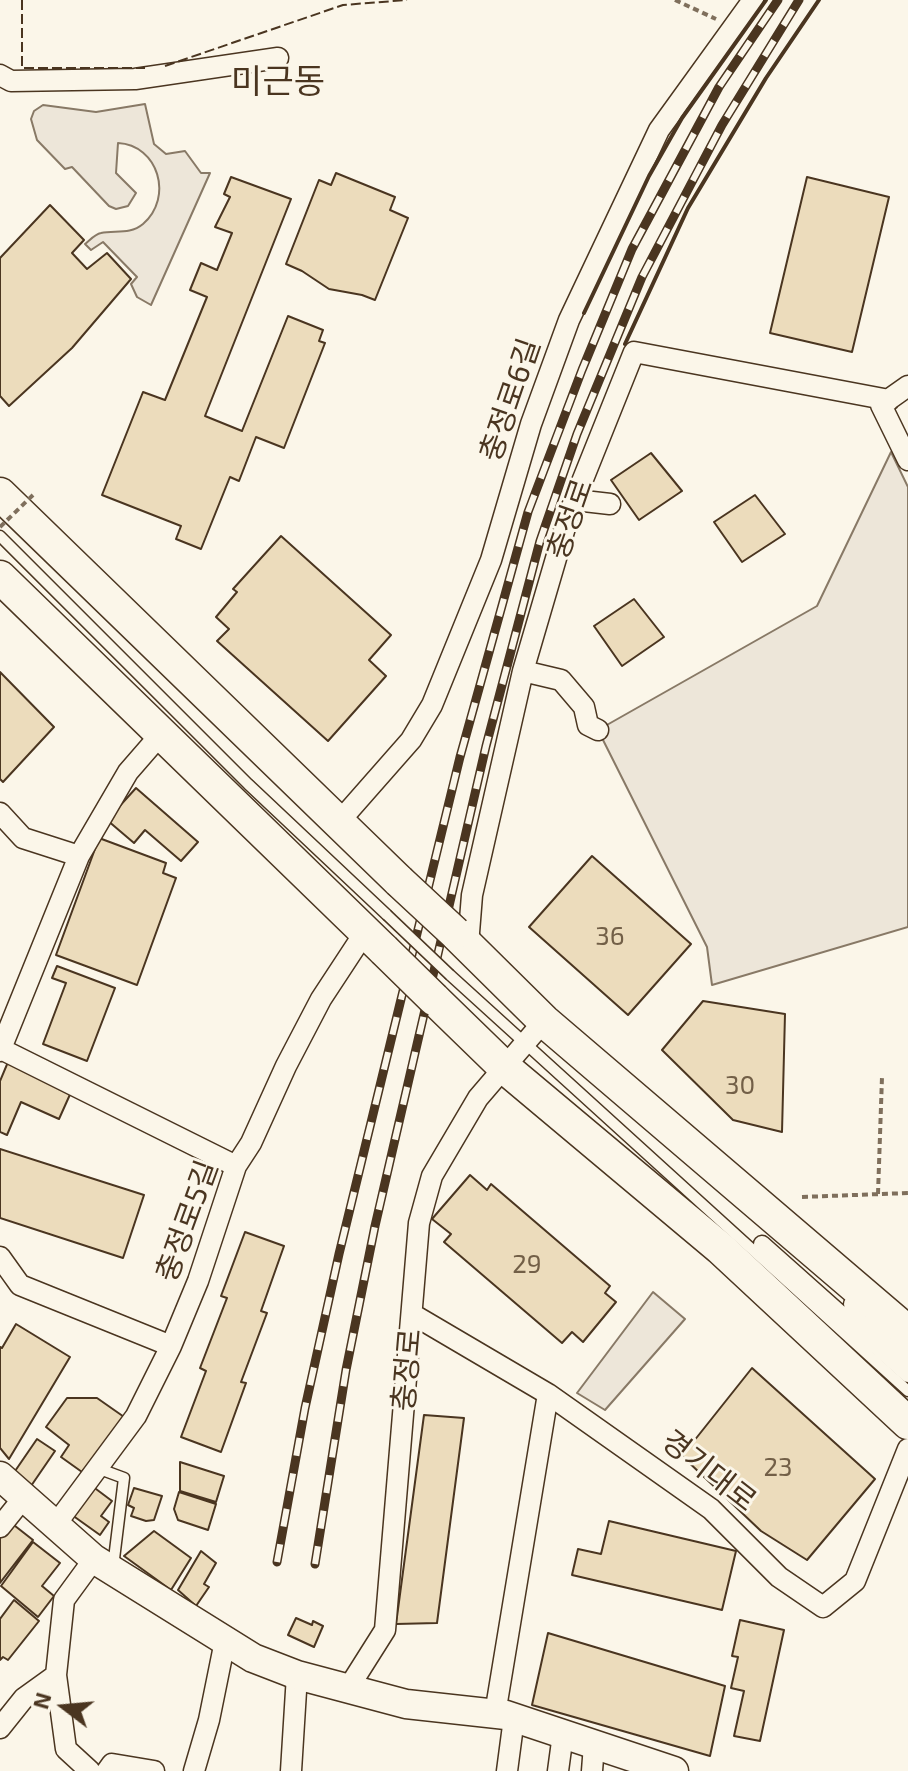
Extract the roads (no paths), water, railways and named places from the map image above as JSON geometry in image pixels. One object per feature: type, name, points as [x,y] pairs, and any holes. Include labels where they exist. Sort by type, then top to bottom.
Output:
[{"type":"main road","points":[[0,494],[461,939],[524,1044],[720,1248],[908,1423]]},
{"type":"main road","points":[[0,577],[161,734],[442,987],[524,1044],[908,1332]]},
{"type":"main road","points":[[0,1476],[103,1564],[253,1658],[297,1675],[406,1704],[505,1716],[563,1734],[593,1758],[674,1771]]},
{"type":"street","name":"충정로6길","points":[[338,823],[411,740],[432,705],[491,560],[531,424],[569,320],[659,130],[753,0]]},
{"type":"street","points":[[0,75],[11,81],[135,79],[278,58]]},
{"type":"street","name":"충정로","points":[[461,939],[523,671],[575,500],[634,352],[889,400]]},
{"type":"street","points":[[908,386],[881,405],[908,460]]},
{"type":"street","points":[[575,500],[610,504]]},
{"type":"street","points":[[523,671],[561,680],[584,707],[588,725],[598,730]]},
{"type":"street","points":[[161,734],[128,772],[79,856],[0,1050],[236,1166]]},
{"type":"street","points":[[0,813],[23,838],[79,856]]},
{"type":"street","name":"충정로5길","points":[[56,1524],[136,1416],[171,1346],[198,1281],[236,1166],[251,1143],[286,1066],[321,999],[378,932]]},
{"type":"street","name":"충정로","points":[[349,1687],[385,1630],[419,1223],[432,1176],[478,1098],[524,1044]]},
{"type":"street","points":[[908,1357],[829,1282],[768,1241],[762,1242],[908,1374]]},
{"type":"street","points":[[0,1257],[20,1285],[171,1346]]},
{"type":"street","name":"경기대로","points":[[412,1314],[548,1394],[711,1509],[779,1577],[823,1607],[855,1581],[908,1449]]},
{"type":"street","points":[[507,1771],[505,1716],[548,1394]]},
{"type":"street","points":[[0,1527],[24,1497]]},
{"type":"street","points":[[90,1771],[66,1749],[56,1675],[64,1600],[103,1564]]},
{"type":"street","points":[[194,1771],[209,1720],[225,1641]]},
{"type":"street","points":[[0,1728],[24,1698],[56,1675]]},
{"type":"street","points":[[291,1771],[297,1675]]},
{"type":"street","points":[[558,1771],[563,1734]]},
{"type":"street","points":[[107,1771],[112,1764],[154,1771]]},
{"type":"lane","points":[[0,536],[248,784],[378,932]]},
{"type":"lane","points":[[524,1044],[908,1391]]},
{"type":"lane","points":[[97,1468],[124,1478],[103,1564]]},
{"type":"railway","points":[[277,1562],[305,1408],[339,1254],[460,757],[528,512],[632,249],[719,87],[778,0]]},
{"type":"railway","points":[[315,1564],[346,1370],[375,1226],[486,746],[540,541],[577,434],[642,277],[722,125],[799,0]]},
{"type":"district","name":"미근동","points":[[278,82]]}]
